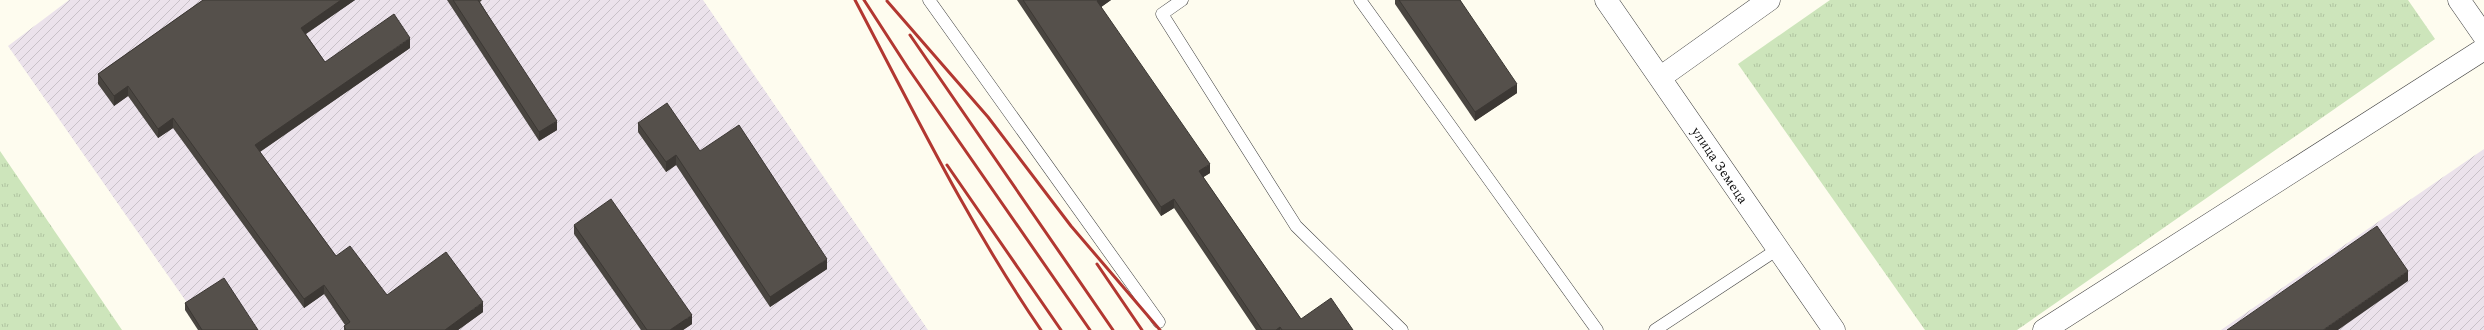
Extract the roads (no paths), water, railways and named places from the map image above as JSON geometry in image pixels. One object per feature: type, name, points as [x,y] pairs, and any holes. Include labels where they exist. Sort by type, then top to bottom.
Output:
[{"type":"street","name":"улица Земеца","points":[[1606,0],[1834,330]]},
{"type":"street","points":[[1660,78],[1769,0]]},
{"type":"street","points":[[2459,0],[2484,36]]},
{"type":"street","points":[[2044,330],[2484,49]]},
{"type":"lane","points":[[929,0],[1159,322]]},
{"type":"lane","points":[[1182,0],[1162,14],[1296,226],[1402,330]]},
{"type":"lane","points":[[1360,0],[1597,330]]},
{"type":"lane","points":[[1655,330],[1778,249]]},
{"type":"railway","points":[[855,0],[966,209],[990,250],[1041,330]]},
{"type":"railway","points":[[864,0],[908,68],[1090,330]]},
{"type":"railway","points":[[887,1],[988,117],[1071,226],[1160,330]]},
{"type":"railway","points":[[910,35],[1113,330]]},
{"type":"railway","points":[[947,165],[1061,330]]},
{"type":"railway","points":[[1097,264],[1142,330]]}]
